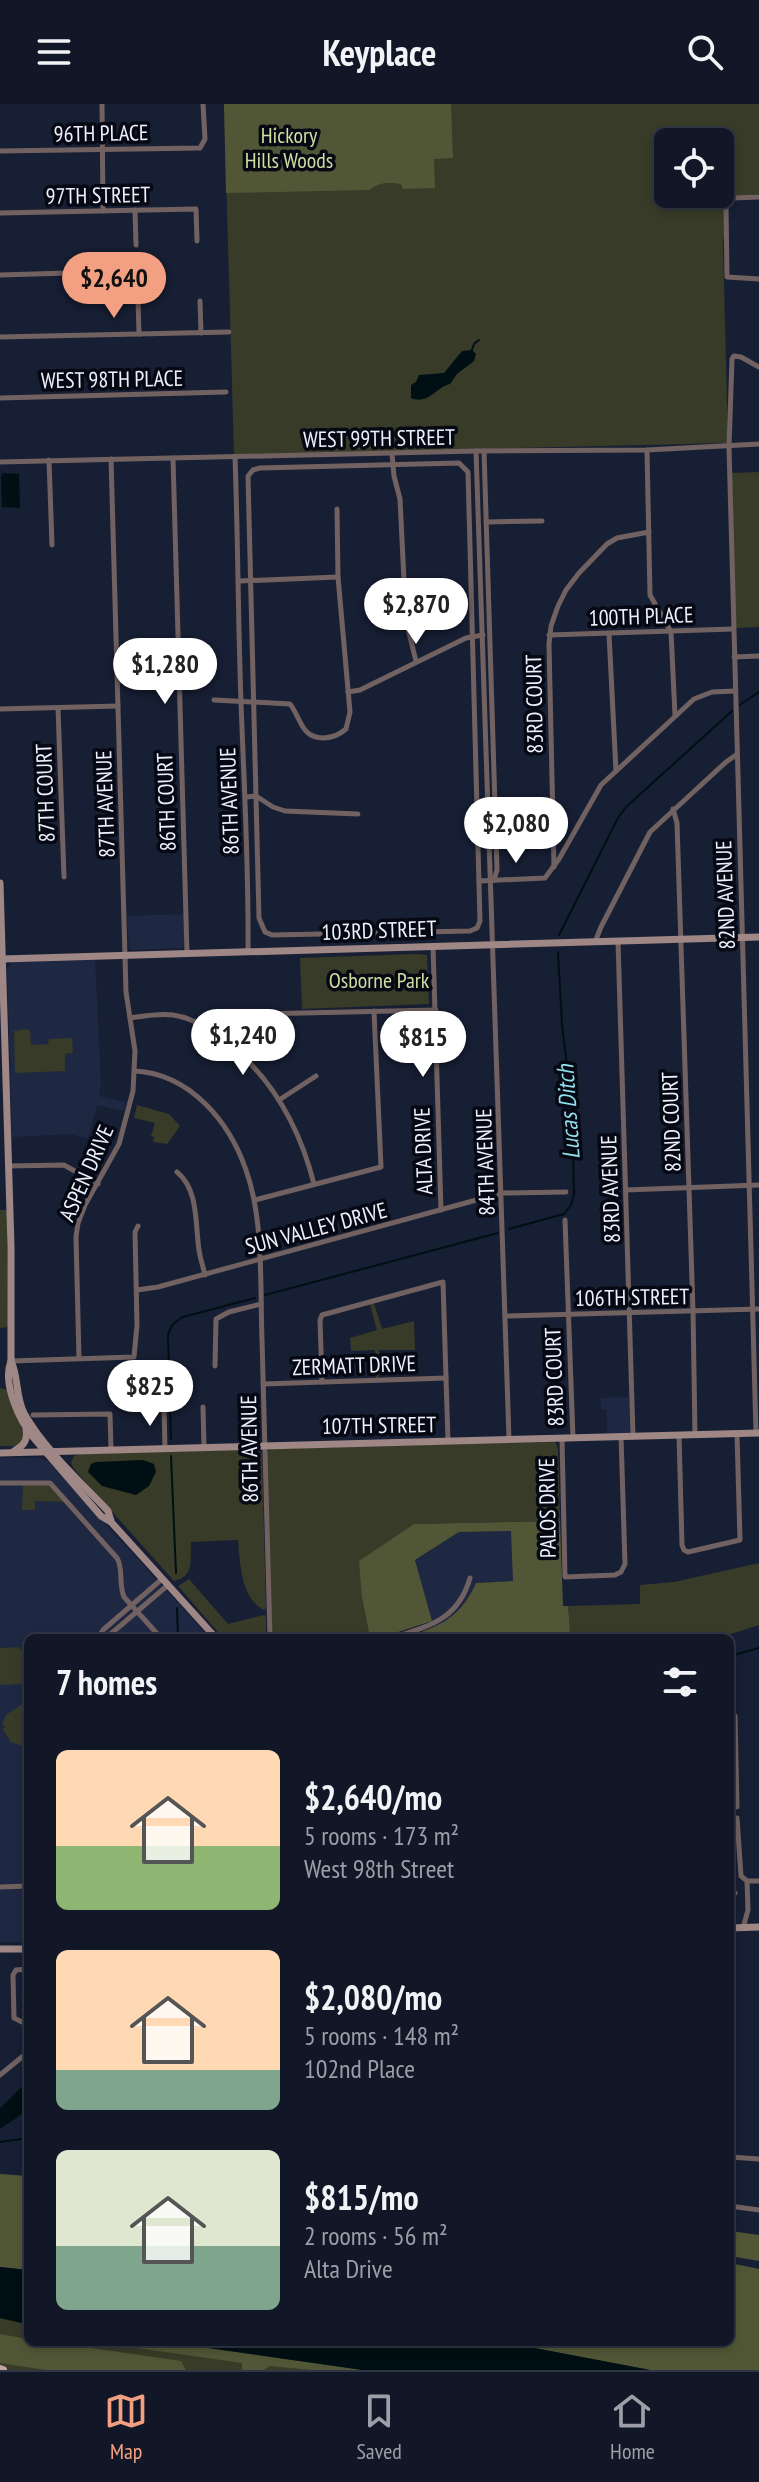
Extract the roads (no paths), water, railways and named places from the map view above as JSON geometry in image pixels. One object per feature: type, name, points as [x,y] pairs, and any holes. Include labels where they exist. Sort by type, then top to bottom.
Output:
[{"type":"street","points":[[102,104],[103,211]]},
{"type":"street","name":"96TH PLACE","points":[[0,151],[196,149],[202,147],[205,139],[203,104]]},
{"type":"street","points":[[759,197],[728,200],[727,277],[759,279]]},
{"type":"street","name":"97TH STREET","points":[[0,213],[196,209],[197,241]]},
{"type":"street","points":[[135,210],[136,245]]},
{"type":"street","points":[[0,275],[69,273]]},
{"type":"street","points":[[138,299],[139,334]]},
{"type":"street","points":[[200,301],[201,333]]},
{"type":"street","points":[[0,337],[229,332]]},
{"type":"street","name":"82ND AVENUE","points":[[758,1433],[729,447],[731,362],[734,356],[741,357],[759,367]]},
{"type":"street","name":"WEST 98TH PLACE","points":[[0,398],[226,392]]},
{"type":"street","name":"WEST 99TH STREET","points":[[0,462],[647,450],[759,444]]},
{"type":"street","points":[[647,450],[650,595],[671,632],[675,716]]},
{"type":"street","name":"84TH AVENUE","points":[[476,451],[485,635],[509,1439]]},
{"type":"street","name":"84TH AVENUE","points":[[484,451],[485,635]]},
{"type":"street","points":[[392,454],[400,499],[406,621],[416,661]]},
{"type":"street","name":"86TH AVENUE","points":[[235,457],[248,952]]},
{"type":"street","name":"86TH COURT","points":[[173,458],[187,953]]},
{"type":"street","name":"87TH AVENUE","points":[[111,459],[125,955]]},
{"type":"street","points":[[49,460],[52,545]]},
{"type":"street","points":[[459,463],[468,472],[480,921],[477,928],[470,931],[272,935],[265,932],[259,918],[247,479],[253,470],[260,468],[392,465],[459,463]]},
{"type":"street","points":[[469,492],[477,491]]},
{"type":"street","points":[[214,700],[290,704],[310,736],[328,739],[341,734],[349,724],[338,577],[337,509]]},
{"type":"street","points":[[486,522],[542,521]]},
{"type":"street","points":[[549,635],[566,590],[607,544],[617,538],[649,532]]},
{"type":"street","points":[[240,581],[338,577]]},
{"type":"street","name":"100TH PLACE","points":[[549,635],[733,629]]},
{"type":"street","points":[[609,634],[616,771]]},
{"type":"street","points":[[348,692],[360,690],[472,636],[485,635]]},
{"type":"street","name":"83RD COURT","points":[[549,635],[554,867]]},
{"type":"street","points":[[734,657],[759,656]]},
{"type":"street","points":[[479,881],[545,878],[595,792],[616,771],[701,694],[735,691]]},
{"type":"street","points":[[0,709],[118,706]]},
{"type":"street","name":"87TH COURT","points":[[58,708],[64,877]]},
{"type":"street","points":[[595,942],[646,838],[655,826],[736,755]]},
{"type":"street","points":[[246,797],[256,796],[285,811],[358,814]]},
{"type":"street","name":"82ND COURT","points":[[673,809],[677,823],[695,1435]]},
{"type":"street","points":[[0,883],[3,1079],[12,1293],[9,1366],[10,1385],[27,1435],[23,1446],[11,1453]]},
{"type":"street","points":[[249,918],[259,918]]},
{"type":"street","name":"103RD STREET","points":[[1,959],[759,937]]},
{"type":"street","name":"83RD AVENUE","points":[[618,941],[633,1436]]},
{"type":"street","name":"ALTA DRIVE","points":[[433,946],[441,1210]]},
{"type":"street","name":"ASPEN DRIVE","points":[[79,1358],[76,1237],[81,1213],[113,1157],[127,1121],[135,1071],[126,997],[125,955]]},
{"type":"street","points":[[226,1042],[242,1020],[249,1016],[436,1010]]},
{"type":"street","points":[[255,1200],[381,1167],[374,1011]]},
{"type":"street","points":[[130,1018],[158,1014],[178,1016],[205,1027],[226,1042],[258,1071],[279,1100],[300,1141],[314,1184]]},
{"type":"street","name":"86TH AVENUE","points":[[135,1071],[158,1074],[180,1084],[215,1114],[240,1155],[255,1200],[261,1304],[270,1634]]},
{"type":"street","points":[[279,1100],[316,1076]]},
{"type":"street","points":[[8,1166],[64,1165],[98,1184]]},
{"type":"street","points":[[177,1172],[183,1177],[193,1201],[198,1248],[205,1275]]},
{"type":"street","points":[[626,1190],[759,1185]]},
{"type":"street","name":"SUN VALLEY DRIVE","points":[[137,1290],[205,1275],[502,1193],[566,1192]]},
{"type":"street","name":"83RD COURT","points":[[565,1220],[573,1438]]},
{"type":"street","points":[[11,1361],[134,1357],[137,1290],[135,1232],[138,1226]]},
{"type":"street","points":[[322,1382],[322,1315],[443,1282],[448,1441]]},
{"type":"street","points":[[215,1366],[216,1319],[229,1312],[261,1304]]},
{"type":"street","name":"106TH STREET","points":[[505,1316],[756,1310]]},
{"type":"street","points":[[11,1361],[25,1415],[49,1451],[101,1516],[111,1522],[212,1634]]},
{"type":"street","name":"ZERMATT DRIVE","points":[[263,1384],[446,1378]]},
{"type":"street","points":[[164,1407],[165,1449]]},
{"type":"street","points":[[203,1407],[204,1448]]},
{"type":"street","points":[[33,1415],[110,1414],[111,1449]]},
{"type":"street","points":[[26,1428],[108,1511],[111,1522]]},
{"type":"street","name":"107TH STREET","points":[[0,1453],[758,1433]]},
{"type":"street","points":[[679,1435],[682,1548],[688,1552],[740,1540],[737,1434]]},
{"type":"street","name":"PALOS DRIVE","points":[[562,1438],[565,1577],[615,1575],[621,1572],[625,1564],[621,1436]]},
{"type":"street","points":[[74,1475],[69,1465],[70,1459],[74,1453],[85,1450]]},
{"type":"street","points":[[0,1483],[50,1483],[119,1560],[122,1592],[157,1634]]},
{"type":"street","points":[[404,1634],[448,1617],[465,1596],[470,1578]]},
{"type":"street","points":[[104,1634],[107,1627],[132,1605],[166,1581]]},
{"type":"street","points":[[107,1634],[137,1611],[166,1581]]},
{"type":"street","points":[[734,1762],[736,1807]]},
{"type":"street","points":[[737,1818],[741,1876],[747,1881],[759,1881]]},
{"type":"street","points":[[743,1928],[748,1910],[747,1881]]},
{"type":"street","points":[[0,1887],[24,1886]]},
{"type":"street","points":[[734,1928],[759,1927]]},
{"type":"street","points":[[0,1949],[24,1949]]},
{"type":"street","points":[[24,1969],[16,1970],[13,1975],[14,2018],[24,2020]]},
{"type":"street","points":[[0,2075],[24,2057]]},
{"type":"street","points":[[734,2157],[759,2159]]},
{"type":"street","points":[[734,2207],[759,2210]]},
{"type":"waterway","points":[[472,350],[479,340]]},
{"type":"waterway","name":"Lucas Ditch","points":[[738,706],[759,692]]},
{"type":"waterway","name":"Lucas Ditch","points":[[559,935],[626,807],[732,711]]},
{"type":"waterway","name":"Lucas Ditch","points":[[509,1229],[564,1214],[574,1194],[572,1106],[562,1025],[558,952]]},
{"type":"waterway","name":"Lucas Ditch","points":[[265,1295],[498,1233]]},
{"type":"waterway","name":"Lucas Ditch","points":[[171,1439],[168,1336],[171,1327],[183,1317],[255,1298]]},
{"type":"waterway","name":"Lucas Ditch","points":[[171,1456],[176,1573]]},
{"type":"waterway","name":"Lucas Ditch","points":[[177,1608],[178,1634]]},
{"type":"waterway","points":[[734,1655],[759,1648]]},
{"type":"waterway","points":[[0,2142],[24,2139]]},
{"type":"park label","name":"Hickory Hills Woods","points":[[289,148]]},
{"type":"park label","name":"Osborne Park","points":[[379,980]]}]
